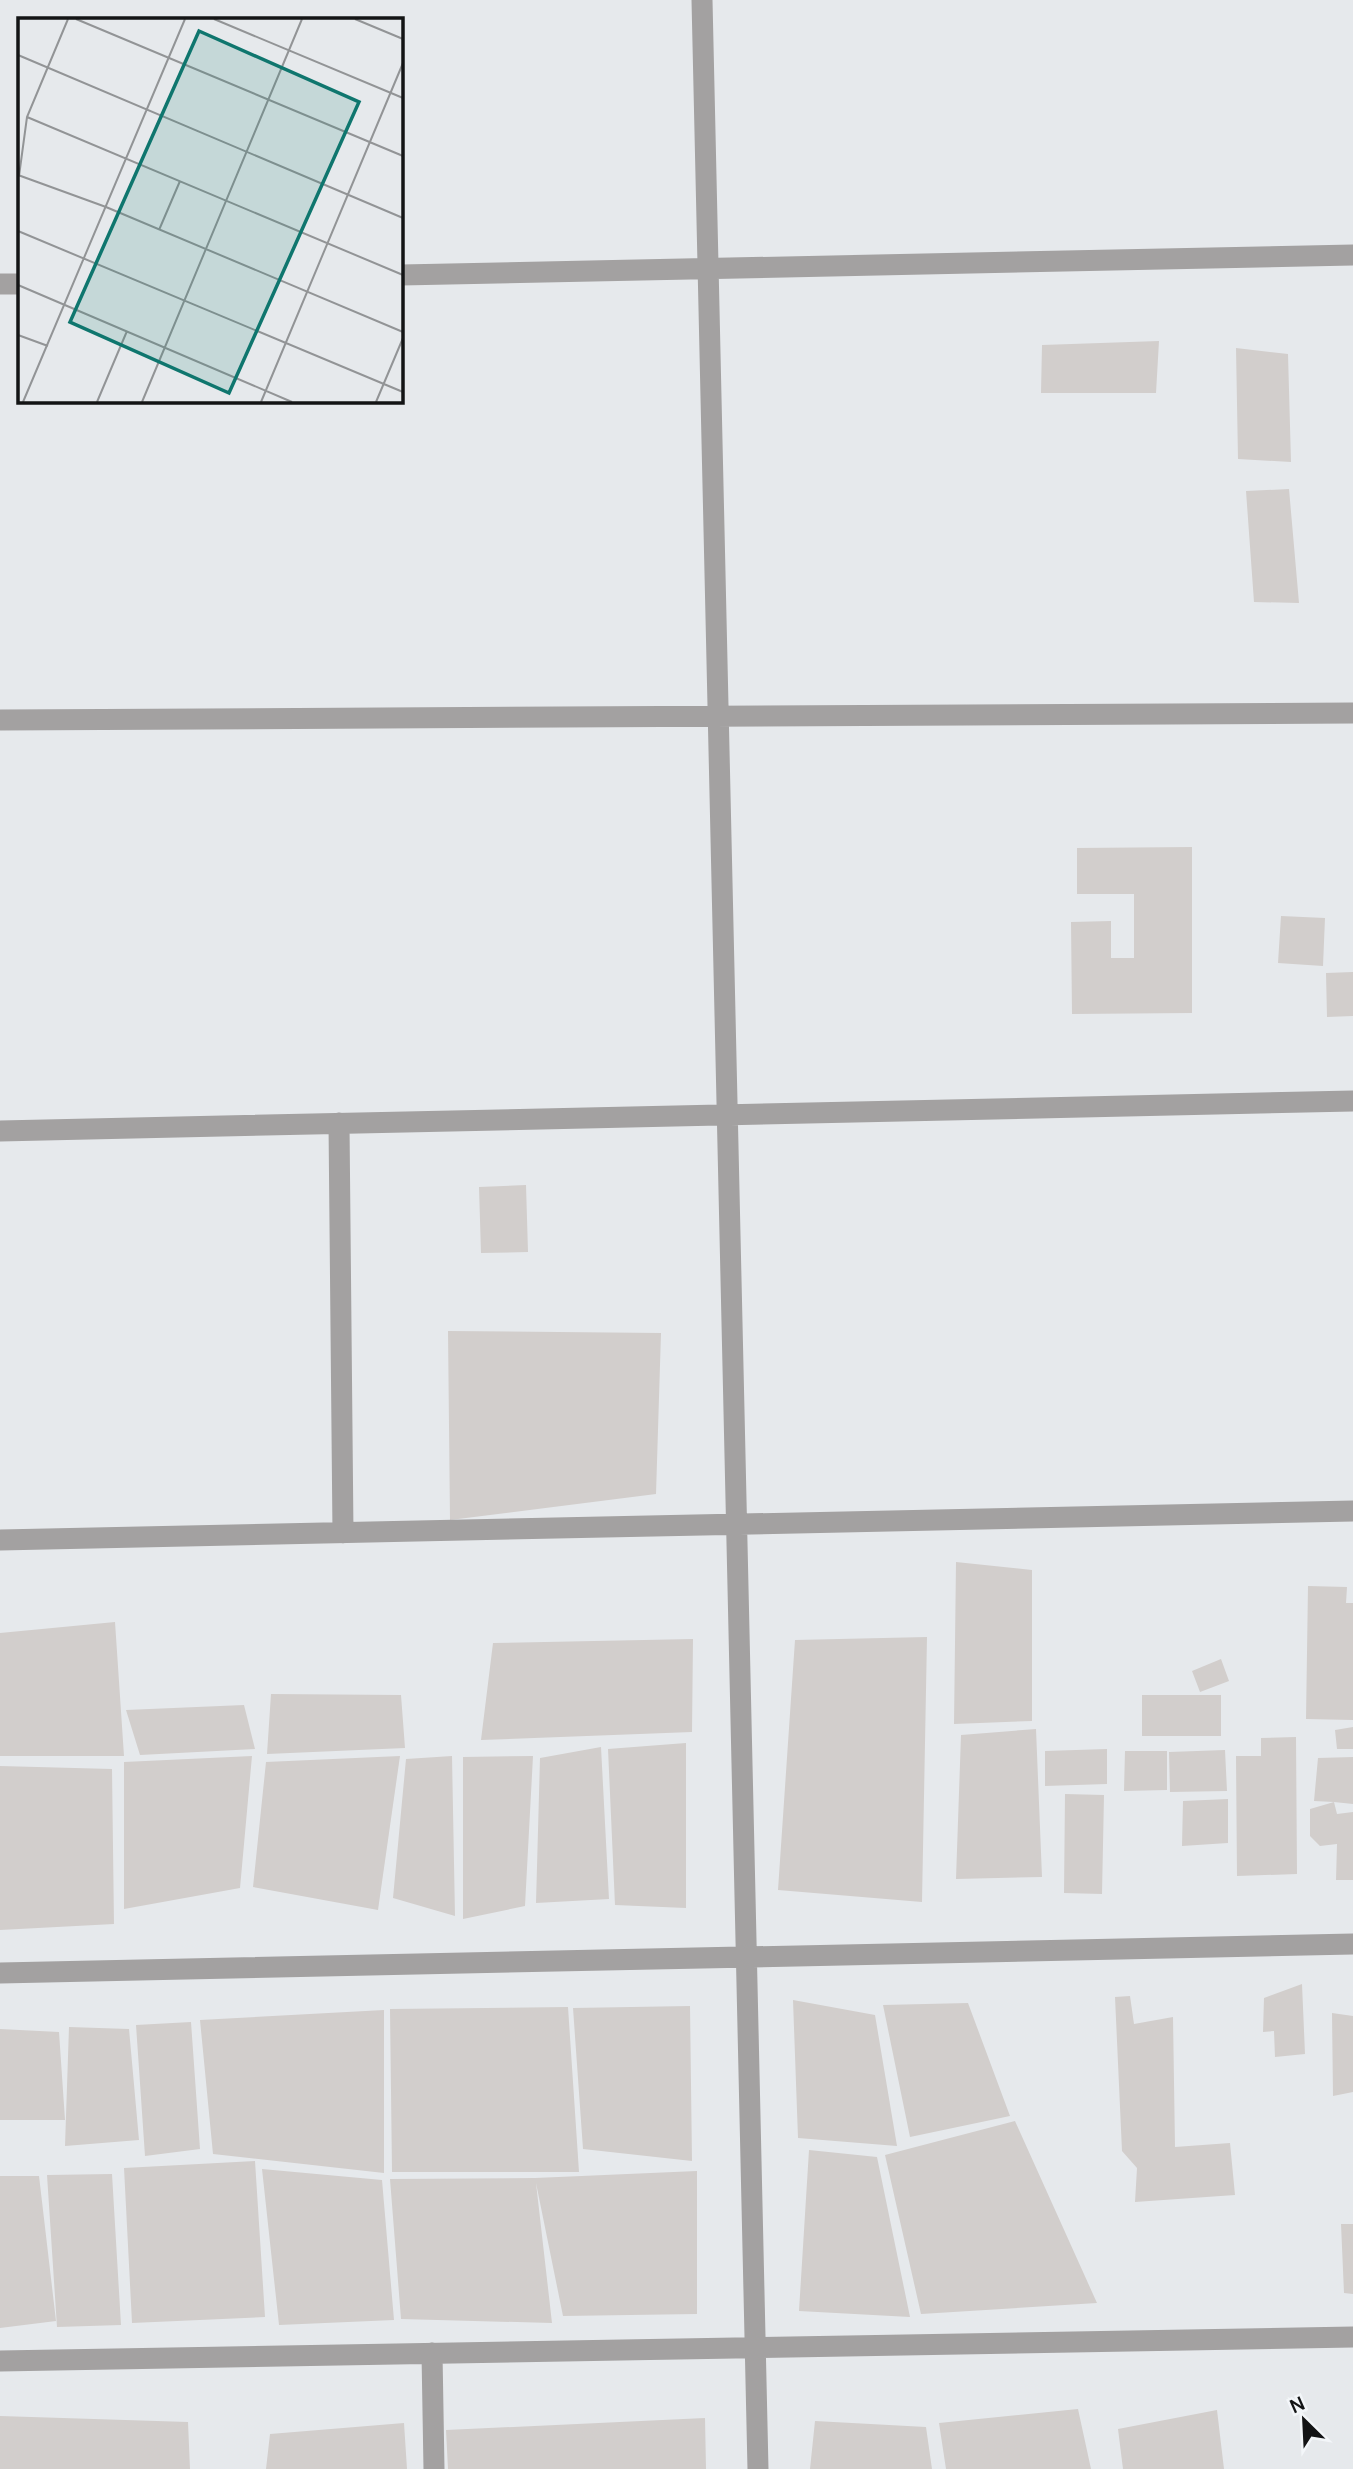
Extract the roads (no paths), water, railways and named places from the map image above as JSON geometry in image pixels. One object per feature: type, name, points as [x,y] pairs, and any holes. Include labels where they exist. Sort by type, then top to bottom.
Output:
[{"type":"street","points":[[702,0],[758,2469]]},
{"type":"street","points":[[402,275],[1353,255]]},
{"type":"street","points":[[0,284],[18,284]]},
{"type":"street","points":[[0,720],[1353,713]]},
{"type":"street","points":[[0,1131],[1353,1101]]},
{"type":"street","points":[[339,1123],[343,1533]]},
{"type":"street","points":[[0,1540],[1353,1511]]},
{"type":"street","points":[[0,1973],[1353,1944]]},
{"type":"street","points":[[0,2361],[1353,2337]]},
{"type":"street","points":[[432,2353],[434,2469]]}]
